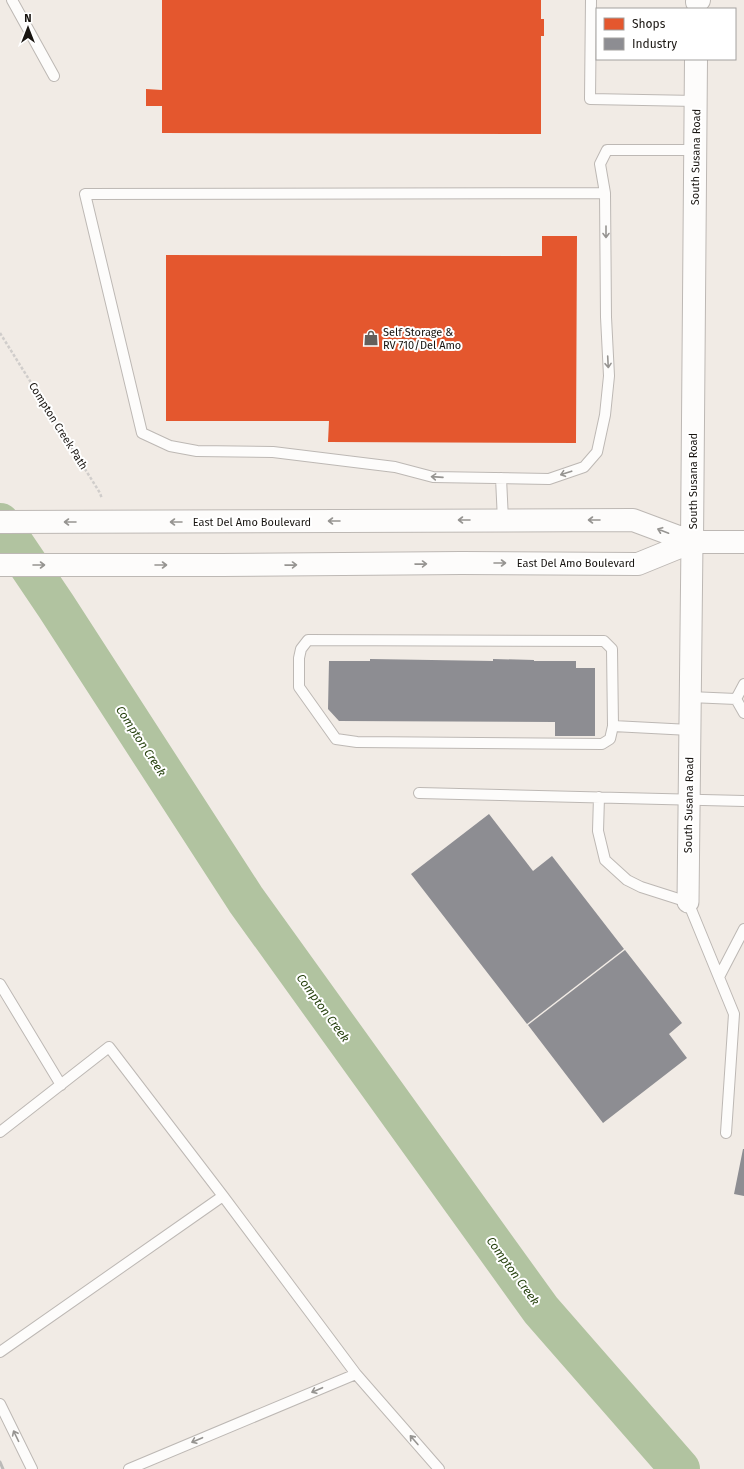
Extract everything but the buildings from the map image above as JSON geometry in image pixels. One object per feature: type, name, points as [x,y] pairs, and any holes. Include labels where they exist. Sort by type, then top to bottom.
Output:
[{"type":"main road","name":"South Susana Road","points":[[692,542],[696,60]]},
{"type":"main road","name":"East Del Amo Boulevard","points":[[0,522],[633,520],[692,542]]},
{"type":"main road","name":"East Del Amo Boulevard","points":[[0,565],[461,563],[638,564],[692,542]]},
{"type":"main road","points":[[692,542],[744,542]]},
{"type":"street","name":"South Susana Road","points":[[688,902],[692,542]]},
{"type":"lane","points":[[12,0],[54,76]]},
{"type":"lane","points":[[591,0],[590,99],[696,101]]},
{"type":"lane","points":[[605,193],[85,194],[142,433],[170,446],[197,451],[273,452],[395,467],[433,477],[549,479],[584,467],[597,452],[605,415],[609,376],[606,317],[605,193],[600,164],[607,150],[696,150]]},
{"type":"lane","points":[[501,478],[503,520]]},
{"type":"lane","points":[[308,640],[604,641],[612,648],[613,726],[610,739],[602,744],[357,742],[336,739],[299,686],[299,658],[301,648],[308,640]]},
{"type":"lane","points":[[736,699],[744,684]]},
{"type":"lane","points":[[690,697],[736,699]]},
{"type":"lane","points":[[736,699],[744,713]]},
{"type":"lane","points":[[613,726],[690,730]]},
{"type":"lane","points":[[419,793],[744,801]]},
{"type":"lane","points":[[598,797],[598,831],[605,860],[626,880],[641,887],[688,902],[734,1014],[726,1133]]},
{"type":"lane","points":[[719,977],[744,929]]},
{"type":"lane","points":[[0,984],[61,1085]]},
{"type":"lane","points":[[0,1132],[109,1047],[356,1374],[440,1469]]},
{"type":"lane","points":[[0,1352],[223,1196]]},
{"type":"lane","points":[[129,1469],[356,1374]]},
{"type":"lane","points":[[0,1404],[32,1469]]},
{"type":"path","name":"Compton Creek Path","points":[[0,333],[100,493],[109,522]]},
{"type":"waterway","name":"Compton Creek","points":[[0,523],[56,606],[246,900],[541,1310],[680,1469]]},
{"type":"railway","points":[[0,1462],[3,1469]]},
{"type":"place","name":"Self Storage & RV 710/Del Amo","points":[[371,338]]}]
